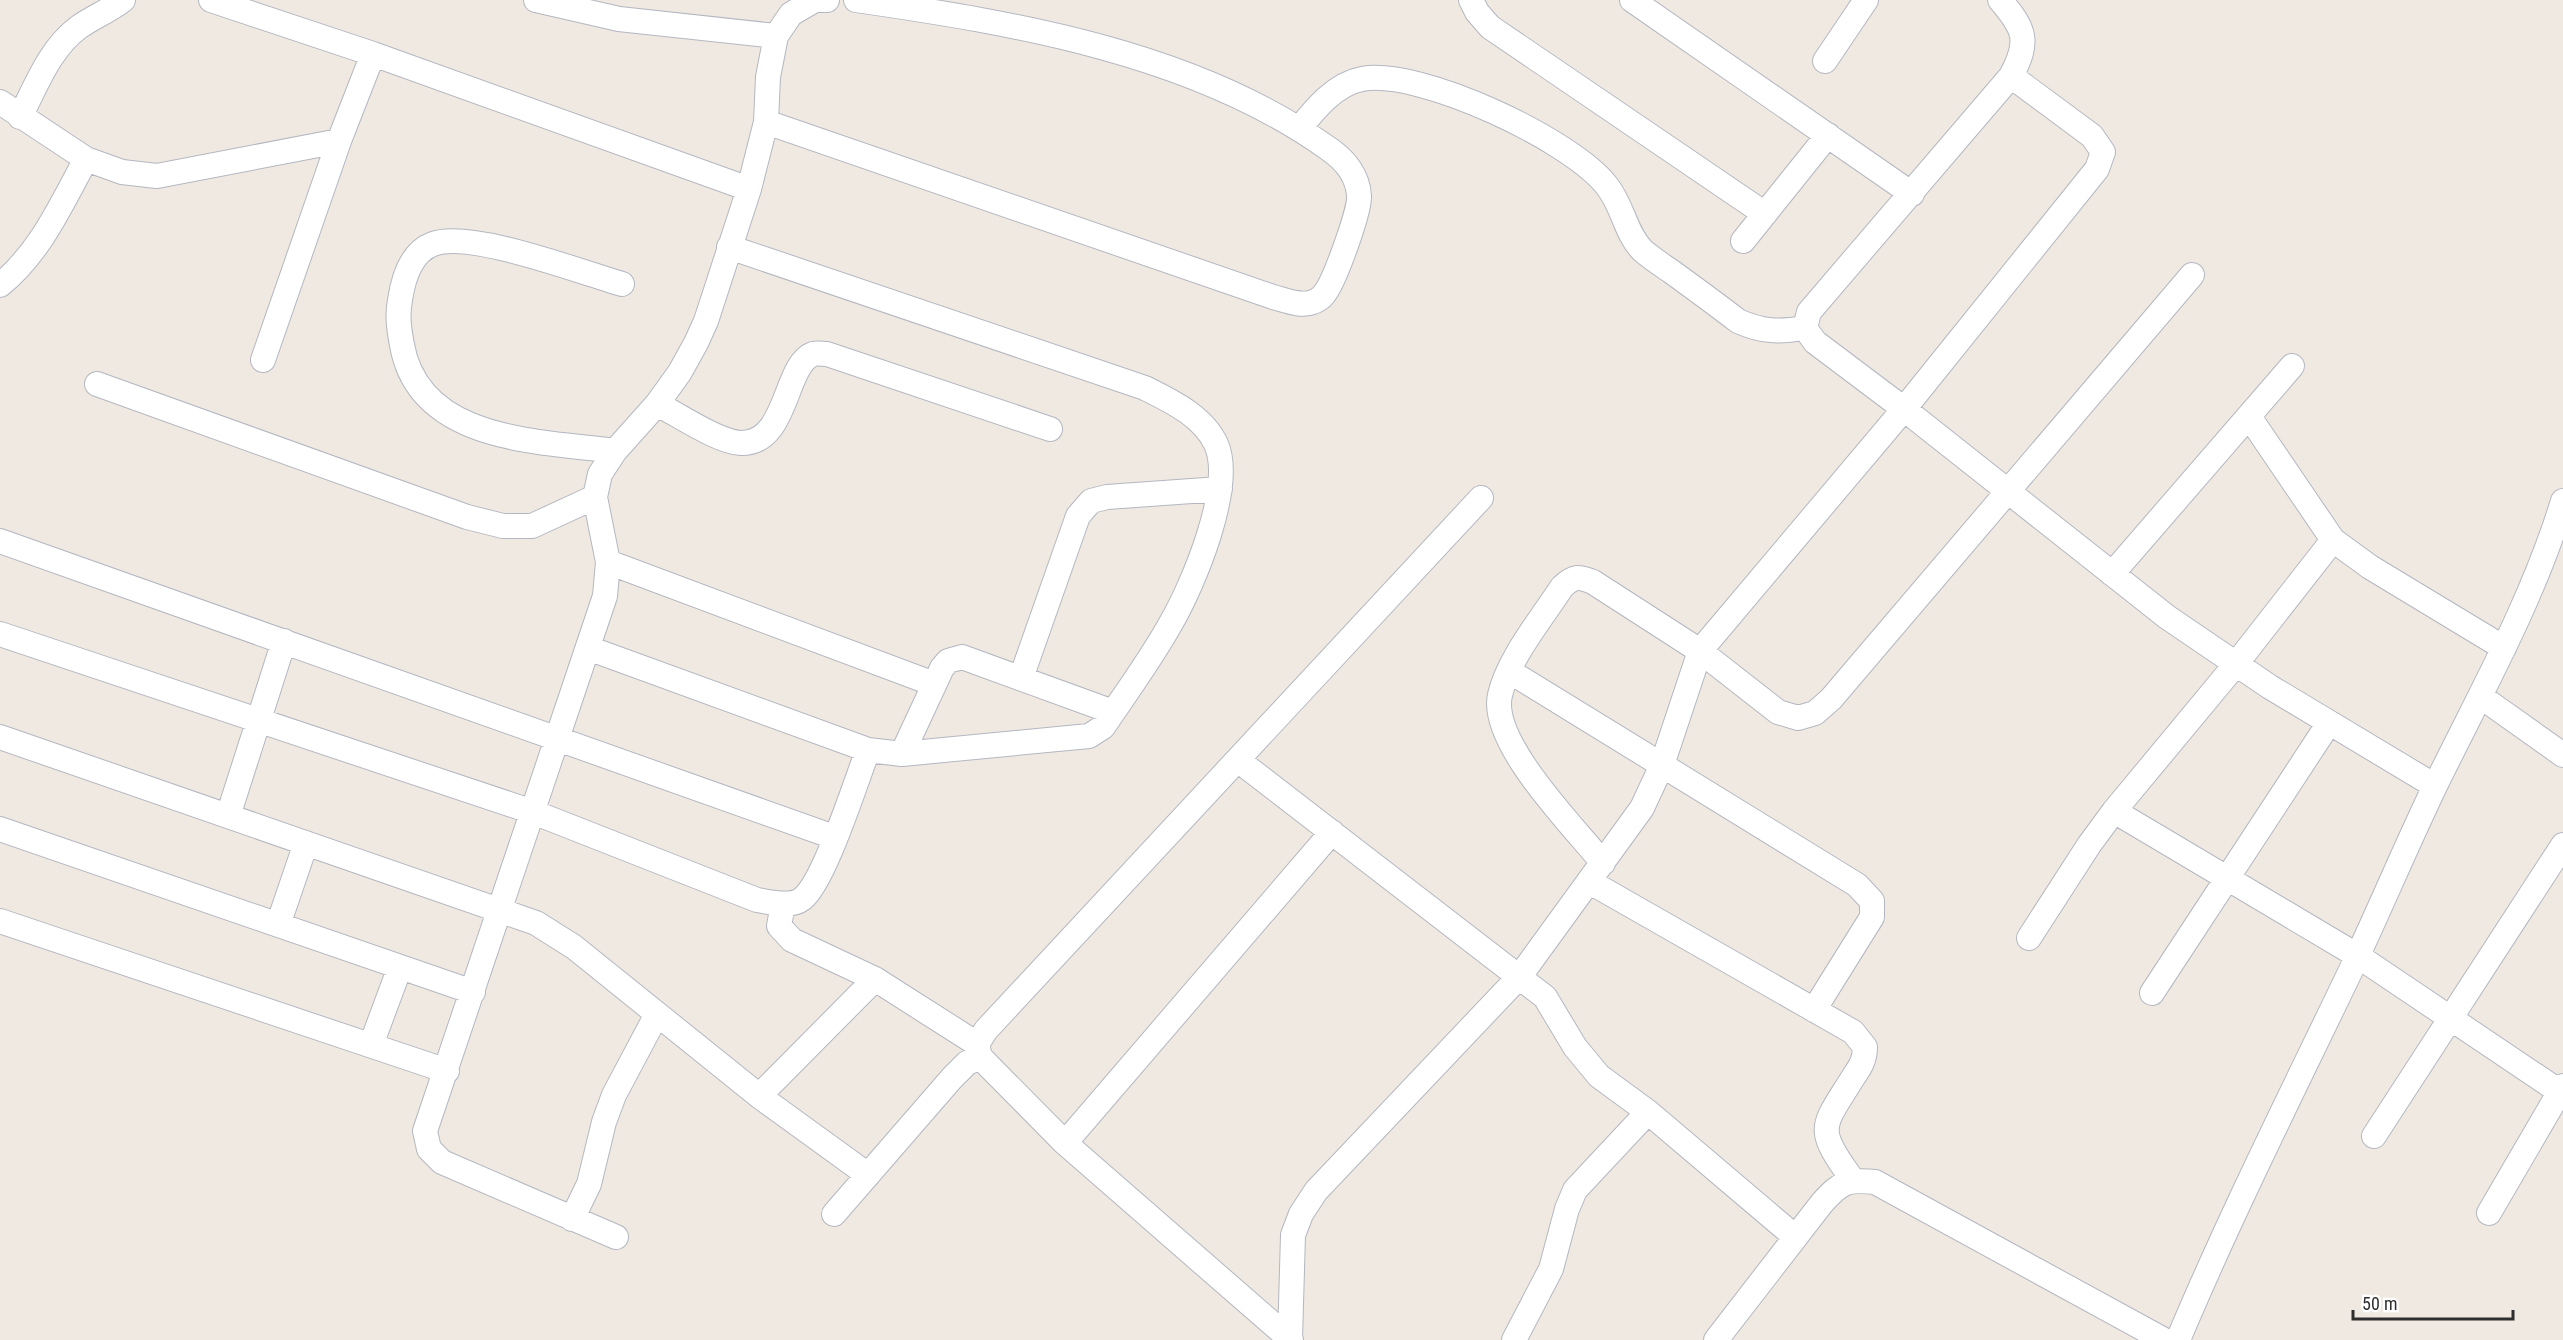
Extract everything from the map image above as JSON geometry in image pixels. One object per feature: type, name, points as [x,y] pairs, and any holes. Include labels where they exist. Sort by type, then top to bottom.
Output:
[{"type":"street","points":[[20,117],[47,63],[62,42],[79,27],[123,0]]},
{"type":"street","points":[[210,0],[373,54],[749,189]]},
{"type":"street","points":[[536,0],[619,19],[776,36]]},
{"type":"street","points":[[616,1237],[442,1162],[429,1149],[425,1131],[605,596],[608,562],[595,497],[600,474],[615,451],[657,404],[681,372],[706,321],[749,189],[766,122],[768,77],[776,36],[791,14],[815,0],[827,0]]},
{"type":"street","points":[[766,122],[1298,304],[1313,302],[1324,294],[1355,222],[1359,197],[1353,172],[1331,150],[1299,129],[1227,92],[1171,69],[989,20],[856,0]]},
{"type":"street","points":[[1471,0],[1477,12],[1490,27],[1765,214]]},
{"type":"street","points":[[1632,0],[1912,194]]},
{"type":"street","points":[[1825,62],[1866,0]]},
{"type":"street","points":[[2000,0],[2018,21],[2024,37],[2021,58],[2012,76],[1809,312],[1805,328],[1815,342],[1904,409],[2167,617],[2236,664],[2435,786]]},
{"type":"street","points":[[264,360],[339,141],[373,54]]},
{"type":"street","points":[[1291,1340],[1293,1235],[1301,1214],[1316,1191],[1520,976],[1642,808],[1662,765],[1701,651],[1904,409],[2097,169],[2103,152],[2092,136],[2012,76]]},
{"type":"street","points":[[1299,129],[1318,105],[1337,91],[1359,80],[1383,77],[1420,85],[1471,102],[1559,146],[1588,168],[1607,186],[1621,211],[1629,234],[1643,251],[1738,321],[1753,328],[1774,333],[1805,328]]},
{"type":"street","points":[[0,102],[86,159],[122,172],[157,176],[339,141]]},
{"type":"street","points":[[1743,241],[1828,135]]},
{"type":"street","points":[[0,285],[31,253],[53,220],[86,159]]},
{"type":"street","points":[[615,451],[516,438],[476,428],[447,415],[423,393],[405,363],[397,318],[403,280],[416,256],[432,244],[458,241],[483,244],[622,284]]},
{"type":"street","points":[[588,648],[868,750],[902,754],[1089,736],[1103,727],[1171,623],[1215,518],[1220,489],[1220,461],[1216,444],[1201,424],[1179,405],[1145,388],[729,247]]},
{"type":"street","points":[[1852,1179],[1830,1147],[1826,1131],[1829,1117],[1865,1059],[1865,1047],[1853,1032],[1814,1010],[1597,873],[1515,754],[1500,722],[1500,696],[1509,671],[1562,587],[1572,578],[1579,576],[1701,651],[1778,712],[1798,718],[1815,712],[1831,699],[2192,275]]},
{"type":"street","points":[[657,404],[725,438],[741,442],[759,439],[772,426],[804,362],[813,354],[827,354],[1050,429]]},
{"type":"street","points":[[2112,574],[2250,418],[2292,366]]},
{"type":"street","points":[[97,384],[467,517],[502,526],[532,525],[595,497]]},
{"type":"street","points":[[2250,418],[2333,540],[2370,567],[2504,648]]},
{"type":"street","points":[[1022,678],[1078,516],[1091,501],[1107,497],[1220,489]]},
{"type":"street","points":[[834,1214],[978,1050],[986,1030],[1239,761],[1481,498]]},
{"type":"street","points":[[2178,1340],[2209,1265],[2358,956],[2435,786],[2504,648],[2539,568],[2563,501]]},
{"type":"street","points":[[2029,938],[2083,853],[2114,811],[2236,664],[2333,540]]},
{"type":"street","points":[[0,542],[834,837]]},
{"type":"street","points":[[608,562],[934,684]]},
{"type":"street","points":[[0,633],[532,812],[757,900],[783,904],[801,901],[817,882],[868,750]]},
{"type":"street","points":[[228,816],[284,641]]},
{"type":"street","points":[[902,754],[934,684],[948,661],[962,657],[1113,712]]},
{"type":"street","points":[[1509,671],[1857,885],[1872,901],[1872,917],[1814,1010]]},
{"type":"street","points":[[2480,696],[2563,755]]},
{"type":"street","points":[[2152,993],[2226,877],[2330,723]]},
{"type":"street","points":[[0,737],[536,923],[574,947],[759,1096],[868,1175]]},
{"type":"street","points":[[1239,761],[1545,997],[1575,1047],[1599,1076],[1648,1112],[1794,1236]]},
{"type":"street","points":[[2114,811],[2358,956],[2562,1091],[2489,1213]]},
{"type":"street","points":[[0,829],[473,992]]},
{"type":"street","points":[[1065,1143],[1332,832]]},
{"type":"street","points":[[278,925],[306,843]]},
{"type":"street","points":[[2374,1136],[2563,845]]},
{"type":"street","points":[[783,904],[779,926],[792,940],[875,979],[978,1050],[1065,1143],[1291,1340]]},
{"type":"street","points":[[0,921],[447,1071]]},
{"type":"street","points":[[371,1045],[400,967]]},
{"type":"street","points":[[759,1096],[875,979]]},
{"type":"street","points":[[572,1219],[589,1184],[604,1122],[614,1095],[657,1014]]},
{"type":"street","points":[[1514,1340],[1551,1269],[1567,1209],[1575,1190],[1648,1112]]},
{"type":"street","points":[[1716,1340],[1794,1236],[1836,1188],[1852,1179],[1875,1182],[2164,1340]]}]
